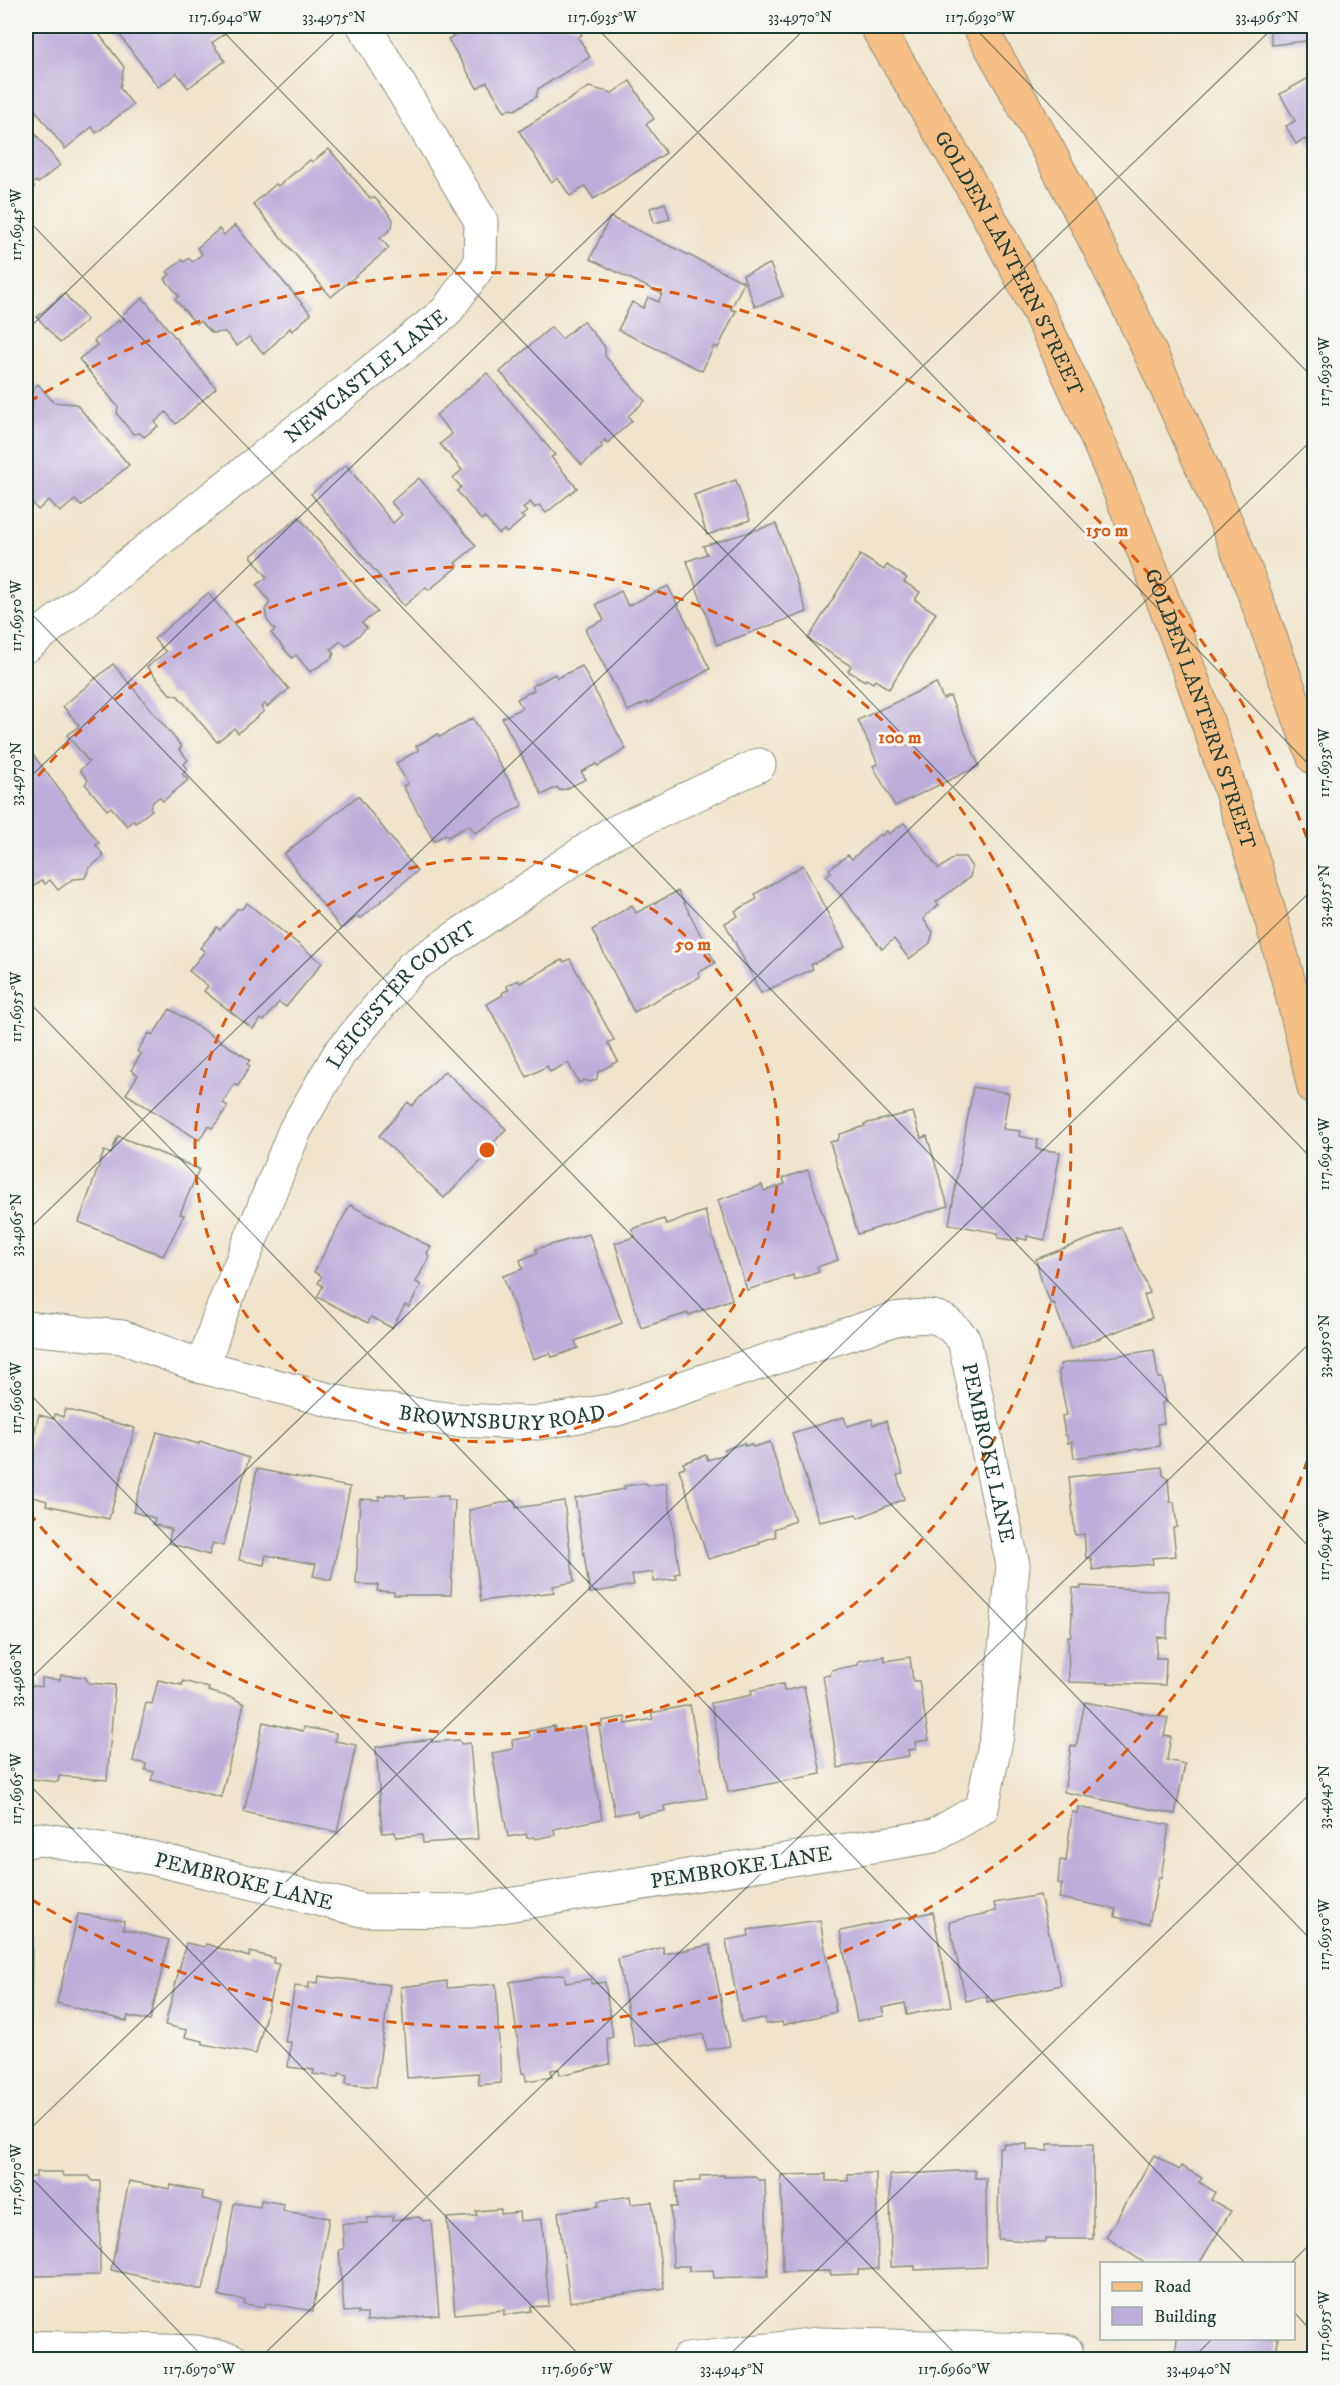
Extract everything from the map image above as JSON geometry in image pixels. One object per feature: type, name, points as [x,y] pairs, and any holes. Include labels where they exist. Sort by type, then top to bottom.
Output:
[{"type":"main road","name":"GOLDEN LANTERN STREET","points":[[876,26],[959,160],[1022,278],[1095,433],[1148,559],[1232,793],[1275,928],[1303,1033],[1314,1089]]},
{"type":"main road","points":[[980,26],[1026,106],[1124,296],[1229,530],[1314,758]]},
{"type":"street","name":"NEWCASTLE LANE","points":[[26,646],[446,312],[480,264],[481,221],[364,26]]},
{"type":"street","name":"LEICESTER COURT","points":[[203,1367],[218,1320],[295,1130],[339,1054],[412,967],[609,835],[759,765]]},
{"type":"street","name":"BROWNSBURY ROAD","points":[[26,1328],[122,1337],[203,1367],[349,1405],[454,1420],[538,1423],[614,1410],[895,1319],[926,1315],[946,1320],[964,1340]]},
{"type":"street","name":"PEMBROKE LANE","points":[[26,1841],[41,1839],[152,1858],[362,1910],[471,1911],[934,1836],[982,1808],[997,1735],[1013,1565],[964,1340]]},
{"type":"street","points":[[687,2360],[818,2344],[1066,2351]]},
{"type":"street","points":[[26,2347],[196,2352],[232,2360]]},
{"type":"building","points":[[32,26],[93,26],[124,67],[120,88],[133,105],[96,133],[92,127],[65,149],[26,98],[26,31]]},
{"type":"building","points":[[113,26],[223,26],[228,31],[212,43],[225,61],[188,88],[177,73],[158,87]]},
{"type":"building","points":[[471,26],[576,26],[582,35],[578,37],[590,57],[538,89],[536,97],[515,110],[509,109],[505,112],[487,82],[477,88],[448,39]]},
{"type":"building","points":[[1269,26],[1314,26],[1314,40],[1272,45]]},
{"type":"building","points":[[1314,75],[1313,152],[1305,139],[1296,144],[1286,126],[1295,121],[1280,94]]},
{"type":"building","points":[[630,81],[654,119],[646,124],[666,153],[594,199],[585,186],[570,196],[558,178],[551,182],[519,131],[589,87],[612,93]]},
{"type":"building","points":[[26,122],[60,165],[38,183],[36,181],[32,184],[34,187],[26,194]]},
{"type":"building","points":[[329,149],[370,198],[375,198],[393,219],[392,228],[380,238],[389,248],[331,297],[253,204],[276,184],[278,186],[310,160],[312,162]]},
{"type":"building","points":[[665,203],[670,219],[654,223],[650,208]]},
{"type":"building","points":[[610,217],[744,282],[731,309],[736,311],[718,348],[714,346],[702,371],[618,330],[632,302],[643,308],[648,297],[658,302],[662,294],[590,259]]},
{"type":"building","points":[[235,225],[311,314],[292,331],[290,328],[264,354],[249,337],[237,346],[225,332],[212,333],[200,321],[196,324],[175,299],[179,296],[165,279],[170,274],[167,272],[182,260],[184,262],[189,258],[192,262],[202,254],[197,248],[219,229],[224,235]]},
{"type":"building","points":[[770,264],[783,296],[755,307],[743,275]]},
{"type":"building","points":[[64,293],[87,320],[60,343],[37,317]]},
{"type":"building","points":[[143,298],[216,388],[176,424],[166,412],[155,422],[158,426],[144,437],[140,433],[133,434],[117,414],[118,407],[79,359],[97,345],[94,341],[119,320],[120,322],[124,318],[122,315]]},
{"type":"building","points":[[583,321],[605,347],[605,356],[645,401],[628,416],[632,421],[607,443],[605,440],[601,444],[602,447],[582,465],[500,372],[551,327],[562,339]]},
{"type":"building","points":[[487,373],[555,455],[551,457],[577,488],[546,513],[539,505],[535,508],[530,502],[523,508],[527,512],[521,516],[524,518],[507,533],[504,530],[499,534],[484,517],[481,520],[457,491],[461,487],[453,478],[462,470],[440,444],[452,434],[436,415]]},
{"type":"building","points":[[38,384],[53,402],[76,404],[129,465],[81,506],[75,500],[60,512],[49,500],[38,510],[26,495],[26,395]]},
{"type":"building","points":[[346,465],[393,523],[402,515],[391,502],[419,478],[476,546],[455,563],[458,566],[429,590],[426,587],[404,606],[311,494]]},
{"type":"building","points":[[736,480],[750,520],[707,535],[694,495]]},
{"type":"building","points":[[299,517],[377,612],[362,623],[367,628],[346,646],[341,641],[331,649],[334,653],[332,658],[310,672],[296,655],[292,658],[271,633],[275,630],[267,620],[265,610],[270,602],[257,585],[267,577],[251,556]]},
{"type":"building","points":[[776,524],[807,612],[717,645],[687,561],[707,554],[703,546]]},
{"type":"building","points":[[860,555],[884,570],[887,565],[907,578],[904,582],[920,592],[915,600],[936,613],[889,689],[875,680],[873,683],[866,679],[865,681],[848,671],[851,666],[808,639]]},
{"type":"building","points":[[668,586],[710,669],[648,704],[647,702],[628,711],[585,629],[604,620],[596,604],[621,591],[628,606]]},
{"type":"building","points":[[208,593],[289,689],[267,707],[265,704],[261,707],[264,711],[238,733],[234,728],[217,742],[178,696],[170,694],[147,667],[166,652],[154,639]]},
{"type":"building","points":[[113,664],[182,747],[179,749],[188,760],[184,764],[188,769],[182,774],[188,780],[163,801],[159,797],[150,807],[152,810],[135,823],[133,820],[127,826],[111,807],[107,810],[85,784],[88,780],[80,770],[89,762],[67,735],[79,726],[63,706]]},
{"type":"building","points":[[582,666],[626,749],[598,766],[596,764],[581,772],[586,779],[566,789],[559,790],[557,787],[542,795],[502,718],[522,708],[517,699],[534,690],[532,686],[555,674],[557,678]]},
{"type":"building","points":[[936,683],[943,699],[950,696],[979,766],[895,806],[873,766],[878,764],[858,720]]},
{"type":"building","points":[[473,718],[523,805],[475,833],[469,825],[448,837],[446,834],[434,841],[403,786],[408,784],[396,763],[419,750],[416,746],[438,734],[440,737]]},
{"type":"building","points":[[26,745],[99,843],[96,845],[104,856],[89,868],[85,878],[73,879],[58,890],[50,880],[45,884],[42,880],[26,892]]},
{"type":"building","points":[[358,796],[417,871],[360,919],[358,916],[341,929],[284,854]]},
{"type":"building","points":[[904,823],[939,869],[955,857],[965,857],[972,867],[970,877],[936,902],[939,905],[925,916],[924,920],[933,932],[930,943],[909,959],[894,939],[882,949],[826,876],[831,872],[829,869],[848,855],[852,859],[880,834],[882,836],[887,831],[889,834]]},
{"type":"building","points":[[803,865],[845,947],[811,965],[813,969],[761,993],[725,923],[738,916],[735,911],[757,899],[755,894]]},
{"type":"building","points":[[678,891],[715,963],[698,973],[700,977],[634,1012],[592,930],[632,905],[636,913]]},
{"type":"building","points":[[247,903],[322,963],[286,1007],[279,1002],[264,1021],[261,1019],[253,1029],[204,991],[208,986],[189,971],[205,951],[200,948],[217,927],[220,930],[237,909],[242,909]]},
{"type":"building","points":[[570,959],[614,1040],[608,1043],[618,1061],[598,1072],[597,1079],[590,1082],[584,1080],[579,1083],[568,1063],[550,1072],[547,1066],[527,1077],[487,1004],[503,995],[502,993],[509,989],[506,986],[518,980],[520,983],[562,960],[564,962]]},
{"type":"building","points":[[170,1009],[250,1060],[247,1064],[250,1066],[238,1086],[234,1084],[223,1103],[228,1106],[212,1128],[208,1126],[199,1140],[126,1094],[138,1075],[131,1070],[141,1054],[137,1051],[149,1033],[153,1035]]},
{"type":"building","points":[[445,1071],[506,1129],[494,1142],[497,1145],[444,1198],[379,1136],[408,1102],[412,1106]]},
{"type":"building","points":[[973,1087],[1009,1093],[1003,1129],[1020,1131],[1019,1136],[1038,1140],[1036,1149],[1060,1152],[1045,1240],[1027,1236],[1027,1240],[1018,1238],[1018,1241],[998,1238],[998,1233],[949,1224]]},
{"type":"building","points":[[913,1112],[921,1138],[927,1136],[948,1206],[858,1234],[830,1142],[838,1140],[840,1134],[865,1126],[864,1124]]},
{"type":"building","points":[[118,1136],[199,1169],[180,1214],[184,1215],[163,1256],[79,1222],[104,1151],[111,1154]]},
{"type":"building","points":[[808,1170],[838,1260],[817,1267],[819,1272],[794,1280],[793,1275],[747,1290],[718,1200],[762,1185],[764,1191],[785,1184],[783,1178]]},
{"type":"building","points":[[350,1205],[431,1247],[427,1253],[429,1257],[416,1282],[421,1285],[409,1307],[405,1305],[392,1328],[371,1317],[368,1323],[317,1297],[323,1286],[318,1283],[322,1276],[314,1272]]},
{"type":"building","points":[[705,1211],[732,1299],[689,1315],[688,1313],[641,1328],[615,1243],[635,1237],[632,1229],[664,1219],[666,1224]]},
{"type":"building","points":[[1121,1227],[1150,1293],[1144,1295],[1152,1318],[1071,1349],[1054,1303],[1051,1304],[1042,1283],[1036,1259]]},
{"type":"building","points":[[589,1234],[622,1323],[575,1341],[578,1348],[552,1357],[550,1353],[533,1359],[503,1276],[523,1269],[520,1260],[537,1253],[536,1249]]},
{"type":"building","points":[[1154,1350],[1158,1378],[1162,1378],[1166,1402],[1162,1403],[1164,1423],[1157,1424],[1160,1446],[1074,1458],[1072,1442],[1068,1443],[1062,1416],[1067,1415],[1058,1370],[1061,1370],[1060,1364]]},
{"type":"building","points":[[65,1409],[135,1428],[109,1519],[46,1505],[47,1501],[26,1495],[30,1471],[26,1470],[26,1464],[39,1415],[54,1419],[55,1414],[63,1417]]},
{"type":"building","points":[[844,1417],[847,1426],[872,1419],[873,1425],[886,1421],[903,1474],[897,1475],[904,1499],[858,1518],[856,1514],[819,1522],[792,1433]]},
{"type":"building","points":[[157,1432],[199,1444],[200,1441],[249,1458],[223,1546],[213,1543],[209,1555],[169,1543],[171,1529],[153,1524],[155,1518],[133,1512]]},
{"type":"building","points":[[770,1442],[795,1521],[774,1529],[776,1536],[759,1542],[760,1544],[708,1559],[679,1469],[685,1467],[683,1463],[706,1455],[708,1460],[725,1454],[724,1450],[744,1443],[745,1446],[751,1444],[753,1447]]},
{"type":"building","points":[[1162,1467],[1163,1475],[1168,1478],[1170,1502],[1174,1502],[1177,1527],[1173,1528],[1176,1556],[1152,1558],[1153,1564],[1093,1570],[1091,1558],[1086,1558],[1084,1534],[1075,1535],[1069,1477]]},
{"type":"building","points":[[257,1469],[350,1487],[331,1580],[313,1576],[316,1564],[266,1555],[264,1565],[239,1560]]},
{"type":"building","points":[[646,1483],[647,1486],[666,1483],[680,1573],[675,1574],[676,1579],[654,1582],[653,1572],[632,1575],[634,1585],[590,1593],[575,1498]]},
{"type":"building","points":[[386,1494],[405,1495],[405,1498],[448,1496],[448,1500],[455,1500],[451,1595],[394,1595],[394,1592],[377,1591],[378,1585],[356,1584],[360,1499],[379,1500],[379,1496],[385,1497]]},
{"type":"building","points":[[515,1500],[516,1508],[564,1501],[574,1582],[553,1586],[554,1592],[481,1601],[469,1510]]},
{"type":"building","points":[[1081,1586],[1168,1591],[1167,1638],[1157,1637],[1156,1658],[1166,1658],[1165,1685],[1069,1682],[1068,1636],[1071,1636],[1073,1588],[1081,1588]]},
{"type":"building","points":[[884,1656],[885,1661],[910,1657],[913,1681],[919,1681],[929,1740],[915,1742],[916,1749],[908,1750],[909,1756],[838,1768],[823,1676],[830,1675],[832,1670],[858,1665],[858,1661]]},
{"type":"building","points":[[61,1675],[85,1677],[89,1683],[115,1685],[107,1780],[59,1776],[58,1782],[31,1779],[32,1774],[26,1773],[26,1685],[42,1687],[42,1678],[60,1680]]},
{"type":"building","points":[[158,1680],[182,1685],[183,1681],[209,1688],[208,1691],[233,1698],[244,1704],[221,1797],[151,1780],[154,1772],[145,1770],[146,1764],[133,1761],[146,1703],[152,1704]]},
{"type":"building","points":[[783,1684],[784,1691],[804,1686],[821,1774],[728,1792],[711,1703],[752,1695],[751,1690]]},
{"type":"building","points":[[1085,1702],[1168,1718],[1164,1736],[1171,1737],[1167,1760],[1185,1764],[1175,1814],[1064,1792],[1071,1746],[1076,1747]]},
{"type":"building","points":[[690,1705],[707,1798],[664,1806],[665,1811],[638,1816],[637,1811],[615,1815],[599,1727],[602,1727],[602,1721],[625,1717],[626,1724],[653,1719],[651,1713]]},
{"type":"building","points":[[263,1722],[303,1731],[304,1727],[336,1733],[335,1741],[356,1745],[337,1832],[244,1812]]},
{"type":"building","points":[[554,1726],[555,1731],[585,1726],[602,1819],[554,1829],[555,1835],[535,1839],[534,1837],[527,1838],[526,1834],[508,1837],[492,1753],[513,1749],[512,1740],[530,1737],[529,1731]]},
{"type":"building","points":[[432,1739],[432,1742],[459,1740],[461,1744],[470,1743],[478,1839],[423,1843],[422,1835],[396,1837],[395,1832],[382,1833],[376,1747]]},
{"type":"building","points":[[1078,1807],[1169,1825],[1161,1878],[1159,1877],[1149,1924],[1115,1917],[1116,1909],[1059,1898],[1062,1884],[1058,1883],[1060,1860],[1066,1861],[1072,1812],[1077,1813]]},
{"type":"building","points":[[1040,1895],[1061,1985],[987,2002],[987,1996],[966,2001],[949,1922],[996,1911],[994,1903]]},
{"type":"building","points":[[933,1912],[951,2006],[907,2015],[905,2003],[882,2008],[884,2016],[857,2021],[840,1931]]},
{"type":"building","points":[[78,1914],[124,1921],[123,1929],[169,1940],[150,2021],[128,2016],[127,2021],[57,2003]]},
{"type":"building","points":[[820,1920],[836,2012],[783,2025],[782,2022],[766,2024],[765,2018],[741,2022],[726,1940],[749,1936],[748,1930]]},
{"type":"building","points":[[26,1928],[32,1928],[31,2019],[26,2019]]},
{"type":"building","points":[[186,1943],[205,1947],[206,1944],[249,1957],[250,1952],[274,1958],[273,1963],[279,1964],[256,2054],[203,2044],[203,2041],[185,2037],[187,2030],[165,2025]]},
{"type":"building","points":[[710,1945],[730,2046],[707,2050],[703,2034],[635,2047],[618,1959],[663,1947],[664,1954]]},
{"type":"building","points":[[564,1974],[566,1983],[591,1979],[591,1984],[605,1982],[613,2037],[607,2039],[610,2064],[560,2075],[559,2069],[551,2070],[552,2077],[526,2081],[525,2073],[522,2073],[510,1982]]},
{"type":"building","points":[[319,1976],[390,1985],[376,2087],[346,2084],[347,2075],[339,2073],[339,2077],[313,2074],[314,2070],[288,2067],[291,2042],[285,2042],[295,1986],[309,1988],[309,1982],[318,1983]]},
{"type":"building","points":[[447,1981],[447,1988],[496,1984],[501,2083],[479,2085],[478,2073],[407,2078],[401,1987]]},
{"type":"building","points":[[1003,2144],[1027,2144],[1027,2150],[1048,2151],[1048,2144],[1093,2144],[1093,2239],[1045,2239],[1045,2242],[998,2239],[999,2148],[1003,2148]]},
{"type":"building","points":[[1154,2155],[1179,2170],[1181,2166],[1202,2178],[1199,2182],[1215,2192],[1211,2200],[1231,2211],[1200,2262],[1143,2262],[1106,2237]]},
{"type":"building","points":[[975,2170],[975,2178],[986,2178],[986,2267],[915,2270],[915,2266],[891,2267],[890,2175]]},
{"type":"building","points":[[36,2172],[62,2172],[63,2176],[89,2176],[93,2181],[100,2181],[100,2275],[28,2276],[28,2268],[26,2268],[26,2177],[36,2177]]},
{"type":"building","points":[[876,2173],[878,2269],[858,2270],[858,2274],[831,2275],[830,2271],[783,2272],[781,2175],[826,2174],[826,2181],[848,2181],[848,2174]]},
{"type":"building","points":[[724,2175],[724,2177],[755,2176],[758,2180],[765,2180],[768,2276],[714,2278],[713,2270],[689,2271],[689,2266],[673,2266],[671,2207],[677,2207],[676,2182],[700,2181],[700,2176]]},
{"type":"building","points":[[129,2181],[170,2189],[171,2185],[203,2192],[202,2199],[222,2203],[203,2290],[111,2270]]},
{"type":"building","points":[[630,2196],[631,2204],[652,2202],[664,2288],[570,2302],[558,2212],[599,2206],[598,2201]]},
{"type":"building","points":[[261,2200],[284,2204],[283,2211],[329,2218],[313,2311],[266,2303],[265,2307],[244,2304],[245,2300],[219,2296],[234,2203],[260,2207]]},
{"type":"building","points":[[501,2209],[501,2214],[519,2212],[520,2221],[542,2219],[549,2306],[531,2307],[531,2311],[504,2315],[504,2310],[455,2314],[447,2218],[477,2216],[476,2211]]},
{"type":"building","points":[[393,2216],[393,2220],[419,2217],[423,2221],[431,2220],[439,2315],[367,2321],[367,2314],[358,2314],[358,2311],[344,2312],[339,2250],[344,2249],[342,2224],[368,2223],[367,2218]]},
{"type":"building","points":[[1177,2340],[1278,2340],[1276,2358],[1271,2360],[1175,2360]]}]
